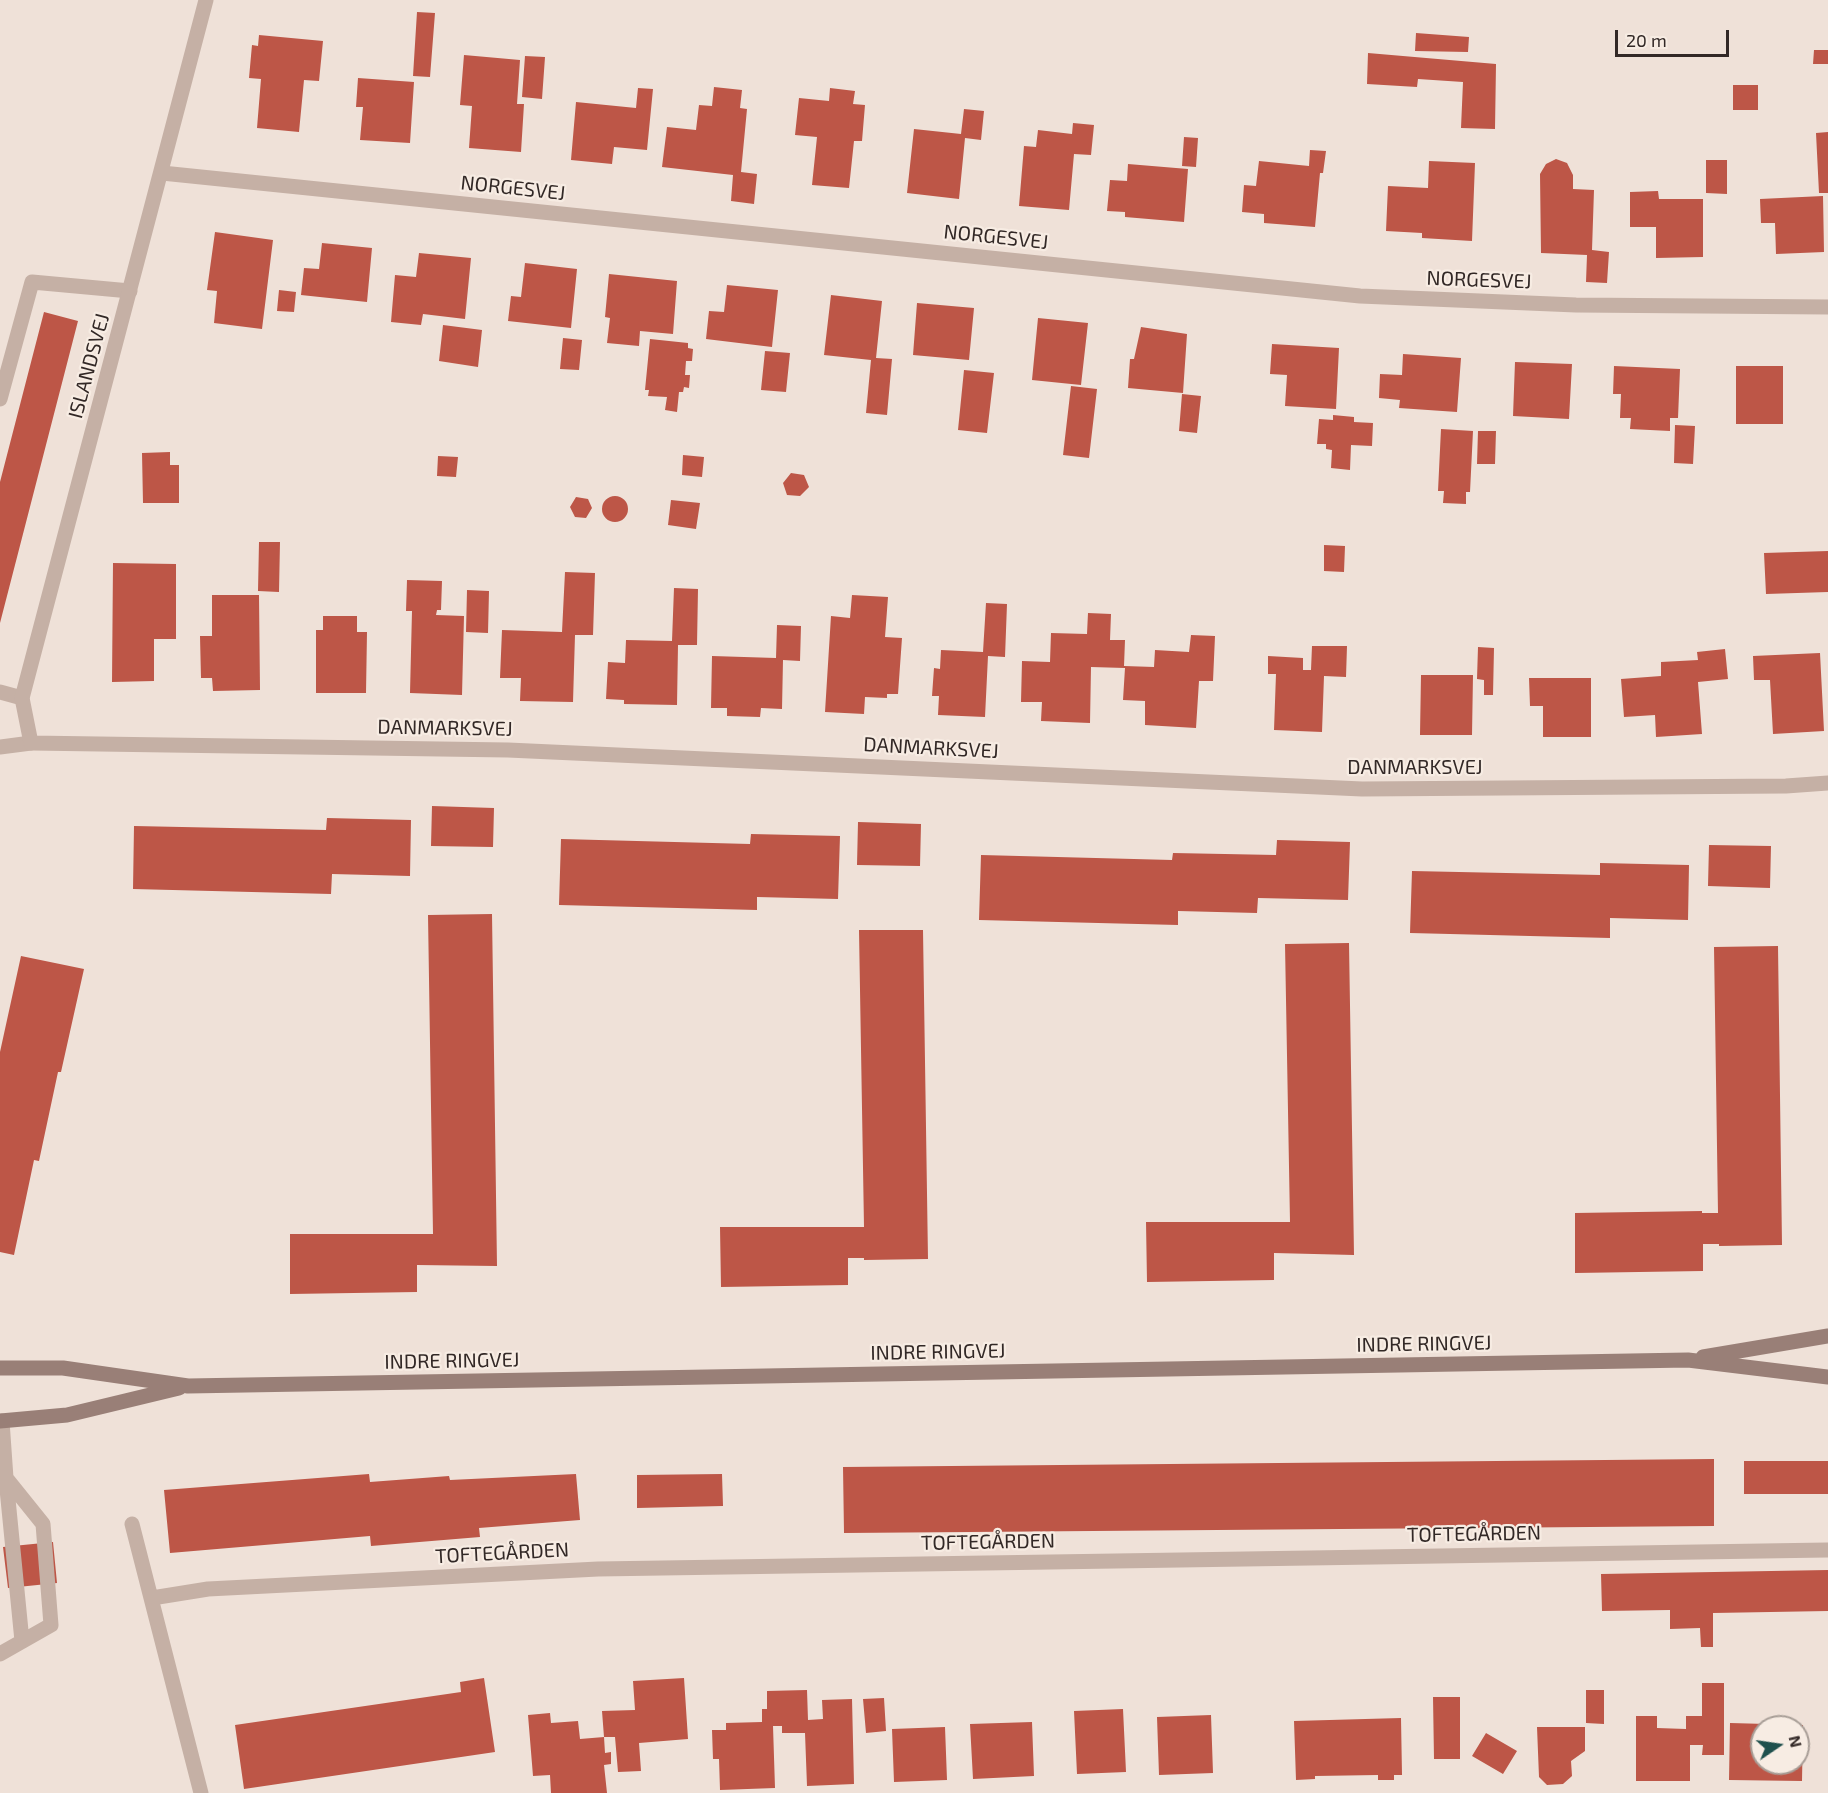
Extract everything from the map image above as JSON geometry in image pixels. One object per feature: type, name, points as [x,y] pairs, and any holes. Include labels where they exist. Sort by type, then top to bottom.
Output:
[{"type":"main road","name":"INDRE RINGVEJ","points":[[1689,1360],[1828,1336]]},
{"type":"main road","name":"INDRE RINGVEJ","points":[[0,1368],[63,1368],[188,1386],[1689,1360],[1828,1377]]},
{"type":"main road","name":"INDRE RINGVEJ","points":[[1,1421],[67,1414],[188,1386]]},
{"type":"street","name":"ISLANDSVEJ","points":[[31,743],[22,698],[206,0]]},
{"type":"street","name":"NORGESVEJ","points":[[162,173],[1360,296],[1576,305],[1828,307]]},
{"type":"street","points":[[0,399],[32,282],[130,291]]},
{"type":"street","points":[[0,692],[22,698]]},
{"type":"street","name":"DANMARKSVEJ","points":[[0,747],[31,743],[508,750],[1362,789],[1786,786],[1828,783]]},
{"type":"street","points":[[1,1421],[3,1479],[22,1641]]},
{"type":"street","points":[[0,1654],[51,1625],[43,1524],[3,1479]]},
{"type":"street","points":[[132,1524],[201,1793]]},
{"type":"street","name":"TOFTEGÅRDEN","points":[[152,1598],[208,1589],[598,1569],[1828,1550]]},
{"type":"building","points":[[417,12],[435,13],[430,77],[413,76]]},
{"type":"building","points":[[1416,33],[1469,37],[1468,52],[1415,51]]},
{"type":"building","points":[[259,35],[323,41],[319,81],[304,80],[299,132],[257,128],[261,79],[249,78],[252,45],[258,46]]},
{"type":"building","points":[[1814,50],[1828,50],[1828,64],[1813,64]]},
{"type":"building","points":[[1368,53],[1496,64],[1495,129],[1461,128],[1463,82],[1418,79],[1417,87],[1367,84]]},
{"type":"building","points":[[464,55],[520,60],[517,104],[524,104],[521,152],[469,148],[472,106],[460,105]]},
{"type":"building","points":[[525,56],[545,57],[542,99],[522,97]]},
{"type":"building","points":[[358,78],[414,82],[410,143],[360,140],[363,107],[356,107]]},
{"type":"building","points":[[1733,85],[1758,85],[1758,110],[1733,110]]},
{"type":"building","points":[[714,87],[742,90],[740,108],[747,109],[741,172],[757,174],[754,204],[731,201],[733,175],[662,167],[667,127],[696,130],[699,105],[712,106]]},
{"type":"building","points":[[638,88],[653,89],[647,150],[614,147],[612,164],[571,160],[576,102],[636,108]]},
{"type":"building","points":[[830,88],[855,91],[853,104],[865,105],[862,141],[854,141],[849,188],[812,185],[817,137],[795,135],[799,98],[829,101]]},
{"type":"building","points":[[964,109],[984,111],[981,140],[965,138],[959,199],[907,193],[914,129],[961,134]]},
{"type":"building","points":[[1073,123],[1094,125],[1091,155],[1074,154],[1069,210],[1019,206],[1024,146],[1036,147],[1038,130],[1072,134]]},
{"type":"building","points":[[1828,132],[1828,193],[1819,193],[1816,133]]},
{"type":"building","points":[[1184,137],[1198,138],[1196,167],[1182,166]]},
{"type":"building","points":[[1310,150],[1326,151],[1323,173],[1320,173],[1315,227],[1264,223],[1264,214],[1242,212],[1244,185],[1256,186],[1259,161],[1309,166]]},
{"type":"building","points":[[1556,159],[1567,163],[1573,175],[1573,189],[1594,190],[1592,250],[1609,252],[1607,283],[1586,282],[1587,255],[1541,253],[1540,174],[1546,164]]},
{"type":"building","points":[[1706,160],[1727,160],[1727,194],[1706,193]]},
{"type":"building","points":[[1429,161],[1475,163],[1472,241],[1422,238],[1422,233],[1386,231],[1388,186],[1428,188]]},
{"type":"building","points":[[1128,164],[1188,169],[1184,222],[1125,217],[1125,212],[1107,211],[1110,180],[1127,181]]},
{"type":"building","points":[[1658,191],[1659,199],[1703,199],[1703,257],[1656,258],[1656,227],[1630,227],[1630,192]]},
{"type":"building","points":[[1823,196],[1824,252],[1776,254],[1775,223],[1761,223],[1760,199]]},
{"type":"building","points":[[215,232],[273,240],[262,329],[214,323],[217,291],[207,290]]},
{"type":"building","points":[[322,243],[372,248],[367,302],[301,295],[304,268],[319,269]]},
{"type":"building","points":[[419,253],[471,258],[465,319],[423,314],[421,325],[391,322],[395,275],[416,277]]},
{"type":"building","points":[[525,263],[577,269],[571,328],[508,321],[511,296],[521,297]]},
{"type":"building","points":[[609,274],[677,281],[673,334],[640,331],[639,346],[607,343],[610,318],[605,317]]},
{"type":"building","points":[[727,285],[778,290],[772,347],[706,339],[709,311],[724,312]]},
{"type":"building","points":[[279,290],[296,292],[294,312],[277,311]]},
{"type":"building","points":[[831,295],[882,301],[876,358],[892,359],[887,415],[866,413],[871,360],[824,355]]},
{"type":"building","points":[[917,303],[974,308],[969,360],[913,355]]},
{"type":"building","points":[[44,312],[78,321],[0,623],[0,482]]},
{"type":"building","points":[[1038,318],[1088,323],[1081,385],[1032,380]]},
{"type":"building","points":[[443,325],[482,330],[478,367],[439,361]]},
{"type":"building","points":[[1141,327],[1187,334],[1183,393],[1128,388],[1130,359],[1134,359]]},
{"type":"building","points":[[563,338],[582,340],[579,370],[560,369]]},
{"type":"building","points":[[650,339],[688,343],[688,348],[693,349],[692,361],[686,361],[685,375],[690,375],[689,388],[684,387],[683,392],[679,392],[677,412],[665,410],[667,397],[648,396],[649,390],[645,390]]},
{"type":"building","points":[[1272,344],[1339,348],[1336,409],[1285,406],[1287,375],[1270,374]]},
{"type":"building","points":[[765,351],[790,353],[786,392],[761,390]]},
{"type":"building","points":[[1403,354],[1461,358],[1457,412],[1399,408],[1400,400],[1379,398],[1380,374],[1402,375]]},
{"type":"building","points":[[1515,362],[1572,364],[1569,419],[1513,416]]},
{"type":"building","points":[[1614,366],[1680,369],[1678,418],[1670,418],[1670,431],[1630,429],[1631,418],[1620,418],[1621,394],[1613,394]]},
{"type":"building","points":[[1736,366],[1783,366],[1783,424],[1736,424]]},
{"type":"building","points":[[964,370],[994,373],[987,433],[958,430]]},
{"type":"building","points":[[1071,386],[1097,389],[1089,458],[1063,455]]},
{"type":"building","points":[[1182,394],[1201,396],[1197,433],[1179,431]]},
{"type":"building","points":[[1333,415],[1354,417],[1354,422],[1373,423],[1372,446],[1351,445],[1350,470],[1331,468],[1332,450],[1326,449],[1326,444],[1317,444],[1319,419],[1333,420]]},
{"type":"building","points":[[1675,425],[1695,426],[1693,464],[1674,463]]},
{"type":"building","points":[[1441,429],[1473,431],[1470,492],[1466,492],[1466,504],[1443,503],[1444,491],[1438,491]]},
{"type":"building","points":[[1478,431],[1496,431],[1495,464],[1477,464]]},
{"type":"building","points":[[170,452],[170,465],[179,465],[179,503],[143,503],[142,453]]},
{"type":"building","points":[[683,455],[704,457],[702,477],[682,475]]},
{"type":"building","points":[[438,456],[458,457],[456,477],[437,476]]},
{"type":"building","points":[[791,473],[804,475],[809,487],[800,496],[787,495],[783,483]]},
{"type":"building","points":[[615,496],[624,500],[628,509],[624,518],[615,522],[606,518],[602,509],[606,500]]},
{"type":"building","points":[[576,497],[588,499],[592,508],[586,518],[575,517],[570,507]]},
{"type":"building","points":[[671,500],[700,503],[696,529],[668,525]]},
{"type":"building","points":[[259,542],[280,542],[279,592],[258,591]]},
{"type":"building","points":[[1324,545],[1345,546],[1344,572],[1324,571]]},
{"type":"building","points":[[1828,551],[1828,592],[1766,594],[1764,553]]},
{"type":"building","points":[[113,563],[176,564],[176,639],[154,639],[154,681],[112,682]]},
{"type":"building","points":[[565,572],[595,573],[593,635],[575,635],[573,702],[520,701],[521,678],[500,678],[502,630],[562,632]]},
{"type":"building","points":[[407,580],[442,581],[441,610],[437,610],[436,615],[464,616],[462,695],[410,693],[412,611],[406,611]]},
{"type":"building","points":[[674,588],[698,589],[697,645],[678,645],[677,705],[624,704],[624,700],[606,699],[608,662],[625,663],[626,640],[672,641]]},
{"type":"building","points":[[467,590],[489,591],[488,633],[466,632]]},
{"type":"building","points":[[212,595],[259,595],[260,690],[213,691],[212,678],[201,678],[200,636],[212,636]]},
{"type":"building","points":[[852,595],[888,597],[885,637],[902,638],[898,694],[887,694],[887,698],[865,697],[864,714],[825,712],[831,616],[850,618]]},
{"type":"building","points":[[986,603],[1007,604],[1005,657],[988,656],[985,717],[938,715],[939,696],[932,696],[934,668],[940,669],[941,650],[983,652]]},
{"type":"building","points":[[1088,613],[1111,614],[1110,640],[1125,640],[1124,666],[1154,667],[1155,650],[1189,652],[1191,635],[1215,636],[1213,681],[1199,681],[1196,728],[1145,725],[1145,701],[1123,700],[1125,668],[1091,667],[1090,723],[1041,721],[1042,702],[1021,702],[1022,661],[1050,662],[1051,633],[1087,634]]},
{"type":"building","points":[[323,616],[357,616],[357,632],[367,632],[366,693],[316,693],[316,630],[323,630]]},
{"type":"building","points":[[777,625],[801,626],[800,661],[783,660],[782,709],[761,708],[760,717],[727,716],[727,708],[711,708],[712,656],[776,658]]},
{"type":"building","points":[[1312,646],[1347,646],[1346,677],[1324,676],[1322,732],[1274,730],[1276,674],[1268,674],[1268,656],[1303,658],[1303,670],[1311,670]]},
{"type":"building","points":[[1478,647],[1494,648],[1493,695],[1484,695],[1484,680],[1477,679]]},
{"type":"building","points":[[1725,649],[1728,679],[1698,682],[1702,734],[1656,737],[1655,715],[1624,717],[1621,679],[1661,676],[1661,662],[1698,660],[1697,652]]},
{"type":"building","points":[[1820,653],[1824,731],[1773,734],[1770,680],[1754,680],[1753,656]]},
{"type":"building","points":[[1421,675],[1473,675],[1472,735],[1420,735]]},
{"type":"building","points":[[1529,678],[1591,678],[1591,737],[1543,737],[1543,706],[1530,706]]},
{"type":"building","points":[[432,806],[494,808],[493,847],[431,846]]},
{"type":"building","points":[[327,818],[411,820],[410,876],[332,874],[331,894],[133,889],[134,826],[326,830]]},
{"type":"building","points":[[858,822],[921,824],[920,866],[857,865]]},
{"type":"building","points":[[751,834],[840,836],[838,899],[757,897],[757,910],[559,905],[561,839],[750,844]]},
{"type":"building","points":[[1277,840],[1350,842],[1348,900],[1258,898],[1257,913],[1178,911],[1178,925],[979,920],[981,855],[1172,860],[1173,853],[1276,855]]},
{"type":"building","points":[[1709,845],[1771,846],[1770,888],[1708,886]]},
{"type":"building","points":[[1600,863],[1689,865],[1688,920],[1610,918],[1610,938],[1410,933],[1412,871],[1600,875]]},
{"type":"building","points":[[492,914],[497,1266],[417,1265],[417,1292],[290,1294],[290,1234],[433,1234],[428,915]]},
{"type":"building","points":[[859,930],[923,930],[928,1259],[848,1258],[848,1285],[721,1287],[720,1227],[864,1227]]},
{"type":"building","points":[[1349,943],[1354,1255],[1274,1253],[1274,1280],[1147,1282],[1146,1222],[1290,1222],[1285,944]]},
{"type":"building","points":[[1778,946],[1782,1245],[1703,1244],[1703,1271],[1575,1273],[1575,1213],[1702,1211],[1702,1213],[1718,1213],[1714,947]]},
{"type":"building","points":[[21,956],[84,969],[61,1072],[58,1072],[39,1161],[34,1160],[14,1255],[0,1252],[0,1052]]},
{"type":"building","points":[[1714,1459],[1714,1526],[844,1533],[843,1467]]},
{"type":"building","points":[[1744,1461],[1828,1461],[1828,1494],[1744,1494]]},
{"type":"building","points":[[369,1474],[370,1482],[449,1476],[450,1480],[576,1474],[580,1520],[479,1528],[480,1537],[371,1546],[370,1536],[170,1553],[164,1490]]},
{"type":"building","points":[[722,1474],[723,1506],[637,1508],[637,1475]]},
{"type":"building","points":[[53,1542],[57,1583],[8,1588],[3,1547]]},
{"type":"building","points":[[1828,1570],[1828,1611],[1713,1613],[1713,1647],[1701,1647],[1700,1628],[1670,1629],[1670,1610],[1602,1611],[1601,1574]]},
{"type":"building","points":[[484,1678],[495,1752],[244,1789],[235,1725],[461,1692],[460,1682]]},
{"type":"building","points":[[684,1678],[688,1739],[639,1743],[641,1771],[618,1772],[615,1737],[604,1737],[602,1711],[635,1710],[633,1681]]},
{"type":"building","points":[[1702,1683],[1724,1683],[1724,1755],[1702,1755],[1703,1745],[1690,1745],[1690,1781],[1636,1781],[1636,1716],[1657,1716],[1657,1728],[1686,1729],[1686,1716],[1702,1716]]},
{"type":"building","points":[[807,1690],[808,1720],[823,1719],[822,1700],[852,1699],[854,1784],[807,1786],[805,1733],[782,1733],[782,1726],[773,1726],[775,1788],[720,1790],[719,1759],[713,1759],[712,1730],[726,1730],[726,1723],[762,1722],[762,1709],[767,1709],[767,1691]]},
{"type":"building","points":[[1586,1690],[1604,1690],[1604,1724],[1586,1723]]},
{"type":"building","points":[[1433,1697],[1460,1697],[1460,1759],[1434,1759]]},
{"type":"building","points":[[884,1698],[886,1731],[866,1733],[863,1699]]},
{"type":"building","points":[[1123,1709],[1126,1772],[1077,1774],[1074,1711]]},
{"type":"building","points":[[550,1713],[551,1723],[578,1721],[580,1739],[604,1737],[605,1753],[611,1752],[611,1764],[604,1765],[607,1793],[551,1793],[550,1775],[533,1776],[528,1715]]},
{"type":"building","points":[[1211,1715],[1213,1773],[1159,1775],[1157,1717]]},
{"type":"building","points":[[1401,1718],[1402,1775],[1394,1775],[1394,1780],[1378,1780],[1378,1775],[1315,1776],[1315,1779],[1296,1780],[1294,1721]]},
{"type":"building","points":[[1032,1722],[1034,1776],[973,1779],[970,1724]]},
{"type":"building","points":[[1730,1723],[1750,1724],[1750,1775],[1802,1775],[1802,1781],[1729,1780]]},
{"type":"building","points":[[945,1727],[947,1780],[894,1782],[892,1729]]},
{"type":"building","points":[[1537,1727],[1585,1727],[1585,1751],[1571,1761],[1572,1776],[1563,1784],[1547,1785],[1539,1777]]},
{"type":"building","points":[[1486,1733],[1517,1751],[1503,1774],[1472,1756]]}]
